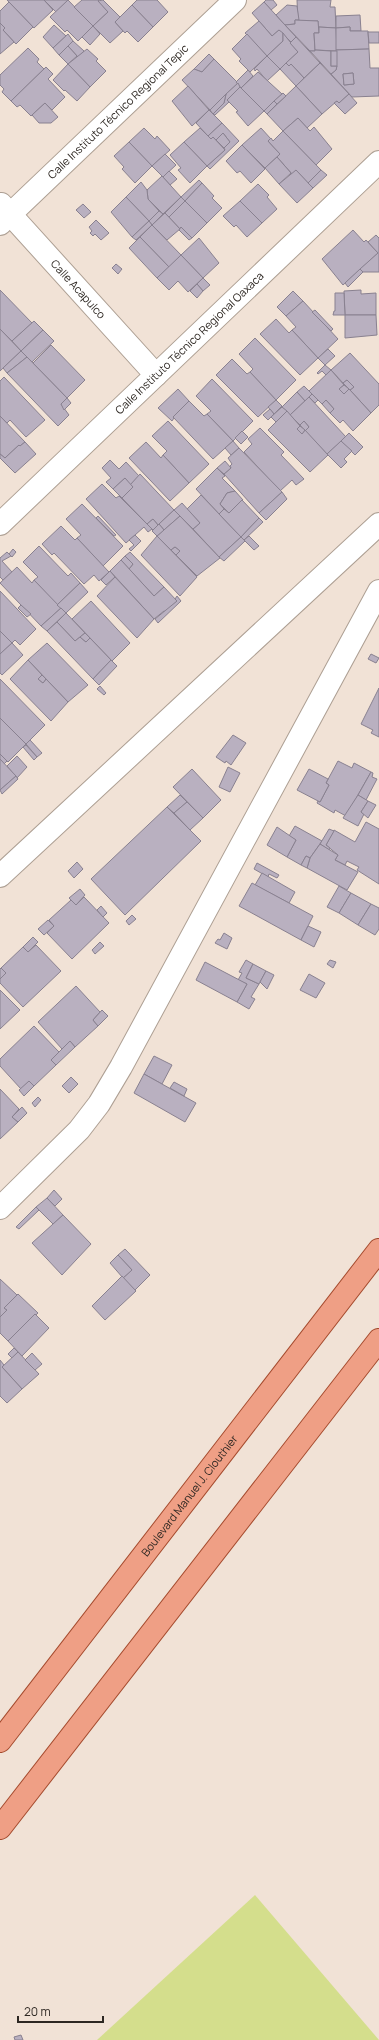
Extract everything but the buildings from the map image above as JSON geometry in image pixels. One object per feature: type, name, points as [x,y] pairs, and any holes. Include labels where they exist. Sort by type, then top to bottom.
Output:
[{"type":"main road","name":"Boulevard Manuel J. Clouthier","points":[[0,1741],[379,1250]]},
{"type":"main road","points":[[0,1828],[379,1340]]},
{"type":"street","name":"Calle Instituto Técnico Regional Tepic","points":[[3,214],[235,0]]},
{"type":"street","name":"Calle Instituto Técnico Regional Oaxaca","points":[[0,524],[379,162]]},
{"type":"street","name":"Calle Acapulco","points":[[3,214],[156,375]]},
{"type":"street","points":[[0,876],[379,524]]},
{"type":"street","points":[[0,1208],[79,1130],[99,1104],[121,1067],[379,591]]},
{"type":"green space","points":[[255,1895],[379,2040],[97,2040]]}]
